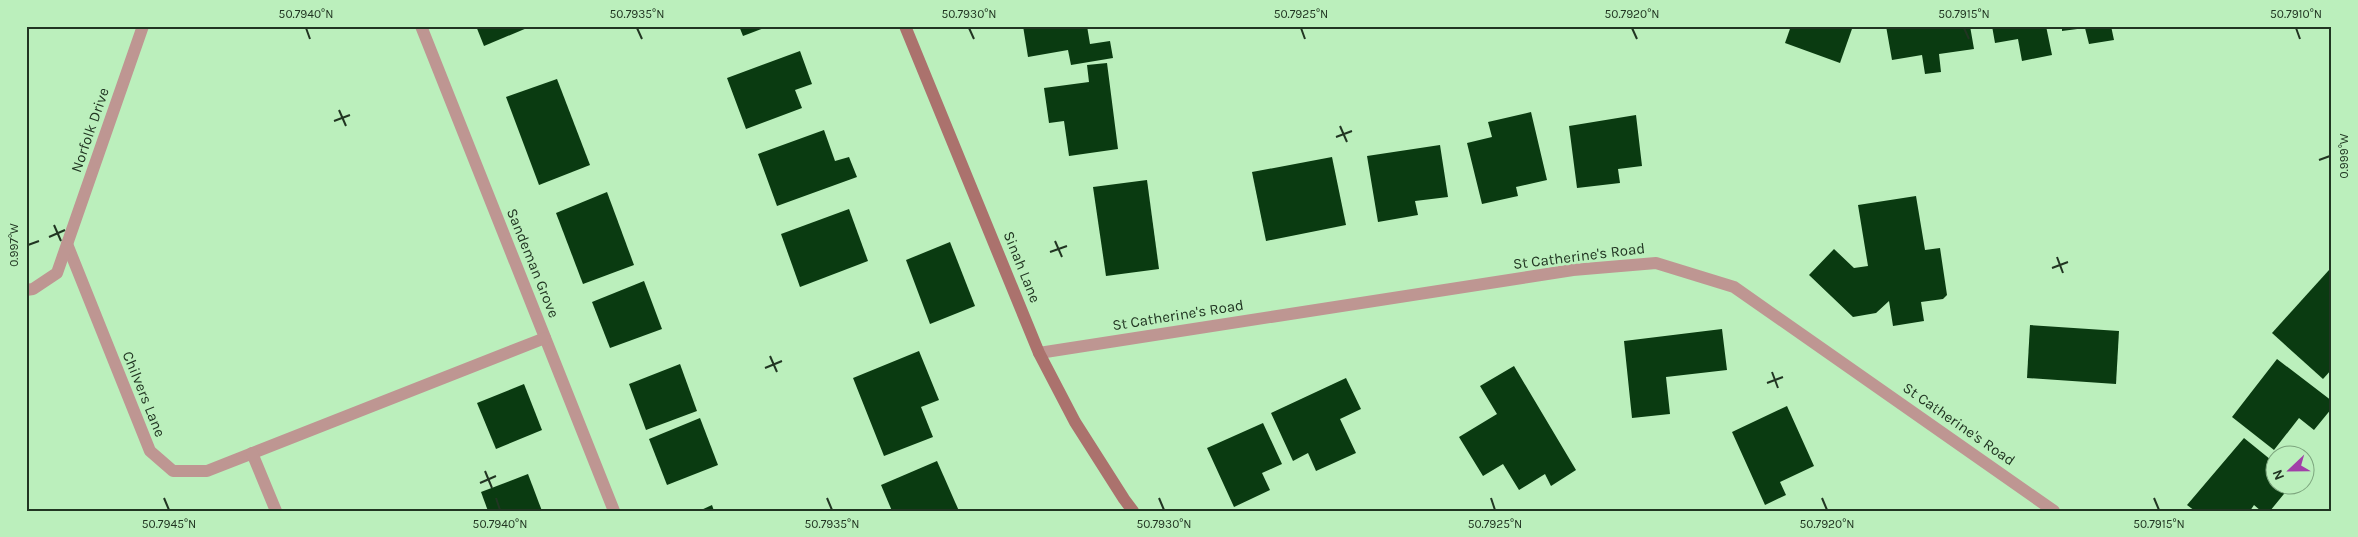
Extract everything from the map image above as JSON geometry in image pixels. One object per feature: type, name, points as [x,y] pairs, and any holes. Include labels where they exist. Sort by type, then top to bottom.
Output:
[{"type":"street","name":"Norfolk Drive","points":[[26,290],[33,289],[57,273],[143,26]]},
{"type":"street","name":"Sandeman Grove","points":[[421,26],[614,511]]},
{"type":"street","name":"Sinah Lane","points":[[905,26],[1039,353],[1075,422],[1124,505],[1133,511]]},
{"type":"street","name":"Chilvers Lane","points":[[67,244],[150,451],[173,471],[207,470],[545,338]]},
{"type":"street","name":"St Catherine's Road","points":[[1039,353],[1572,270],[1656,263],[1734,287],[2054,511]]},
{"type":"street","points":[[252,453],[276,511]]},
{"type":"building","points":[[476,26],[527,26],[527,28],[484,46]]},
{"type":"building","points":[[739,26],[769,26],[743,36]]},
{"type":"building","points":[[1023,26],[1087,26],[1090,44],[1110,41],[1113,58],[1071,65],[1068,50],[1028,57]]},
{"type":"building","points":[[1791,26],[1853,26],[1840,63],[1785,43]]},
{"type":"building","points":[[1886,26],[1970,26],[1974,49],[1939,54],[1941,72],[1925,74],[1922,55],[1892,60]]},
{"type":"building","points":[[1992,26],[2046,26],[2052,55],[2022,61],[2018,39],[1995,43]]},
{"type":"building","points":[[2062,26],[2111,26],[2114,40],[2089,44],[2085,28],[2062,31]]},
{"type":"building","points":[[800,51],[812,84],[795,90],[802,108],[746,129],[727,78]]},
{"type":"building","points":[[1107,63],[1118,149],[1069,156],[1064,121],[1049,123],[1044,88],[1089,82],[1087,65]]},
{"type":"building","points":[[557,79],[590,165],[539,185],[506,97]]},
{"type":"building","points":[[1531,112],[1547,180],[1516,187],[1518,196],[1482,204],[1467,143],[1492,137],[1488,122]]},
{"type":"building","points":[[1636,115],[1642,166],[1618,169],[1620,183],[1577,188],[1569,126]]},
{"type":"building","points":[[824,130],[835,161],[849,157],[857,177],[777,206],[758,154]]},
{"type":"building","points":[[1440,145],[1448,197],[1415,201],[1418,215],[1378,222],[1367,156]]},
{"type":"building","points":[[1332,157],[1346,225],[1266,241],[1252,172]]},
{"type":"building","points":[[1147,180],[1159,269],[1106,276],[1093,187]]},
{"type":"building","points":[[607,192],[634,265],[583,284],[556,213]]},
{"type":"building","points":[[1916,196],[1925,250],[1940,248],[1947,295],[1943,299],[1921,302],[1924,321],[1893,326],[1889,301],[1876,313],[1853,317],[1809,275],[1834,249],[1854,268],[1868,266],[1858,205]]},
{"type":"building","points":[[849,209],[868,261],[800,287],[781,234]]},
{"type":"building","points":[[950,242],[975,306],[930,324],[906,260]]},
{"type":"building","points":[[2329,270],[2332,273],[2332,369],[2323,379],[2272,333]]},
{"type":"building","points":[[644,281],[662,329],[610,348],[592,302]]},
{"type":"building","points":[[2030,325],[2119,331],[2116,384],[2027,378]]},
{"type":"building","points":[[1722,329],[1727,370],[1666,377],[1670,414],[1632,418],[1624,341]]},
{"type":"building","points":[[919,351],[939,400],[921,407],[933,437],[884,456],[853,378]]},
{"type":"building","points":[[2277,359],[2332,401],[2332,408],[2314,430],[2299,418],[2279,444],[2266,444],[2232,417]]},
{"type":"building","points":[[680,364],[697,411],[646,430],[629,384]]},
{"type":"building","points":[[1514,366],[1576,470],[1551,486],[1545,474],[1519,490],[1503,464],[1483,476],[1459,437],[1497,414],[1480,386]]},
{"type":"building","points":[[1346,378],[1361,409],[1340,419],[1356,453],[1316,471],[1308,453],[1293,461],[1271,413]]},
{"type":"building","points":[[524,384],[542,430],[496,449],[477,403]]},
{"type":"building","points":[[1787,406],[1814,466],[1780,482],[1786,495],[1765,505],[1732,432]]},
{"type":"building","points":[[700,418],[718,465],[667,485],[649,439]]},
{"type":"building","points":[[1263,423],[1282,464],[1262,473],[1270,490],[1234,507],[1207,448]]},
{"type":"building","points":[[2244,438],[2266,456],[2266,494],[2284,494],[2270,511],[2261,511],[2254,505],[2250,511],[2195,511],[2187,505]]},
{"type":"building","points":[[937,461],[959,511],[892,511],[881,485]]},
{"type":"building","points":[[528,474],[542,511],[488,511],[481,492]]},
{"type":"building","points":[[712,505],[714,511],[699,511]]}]
